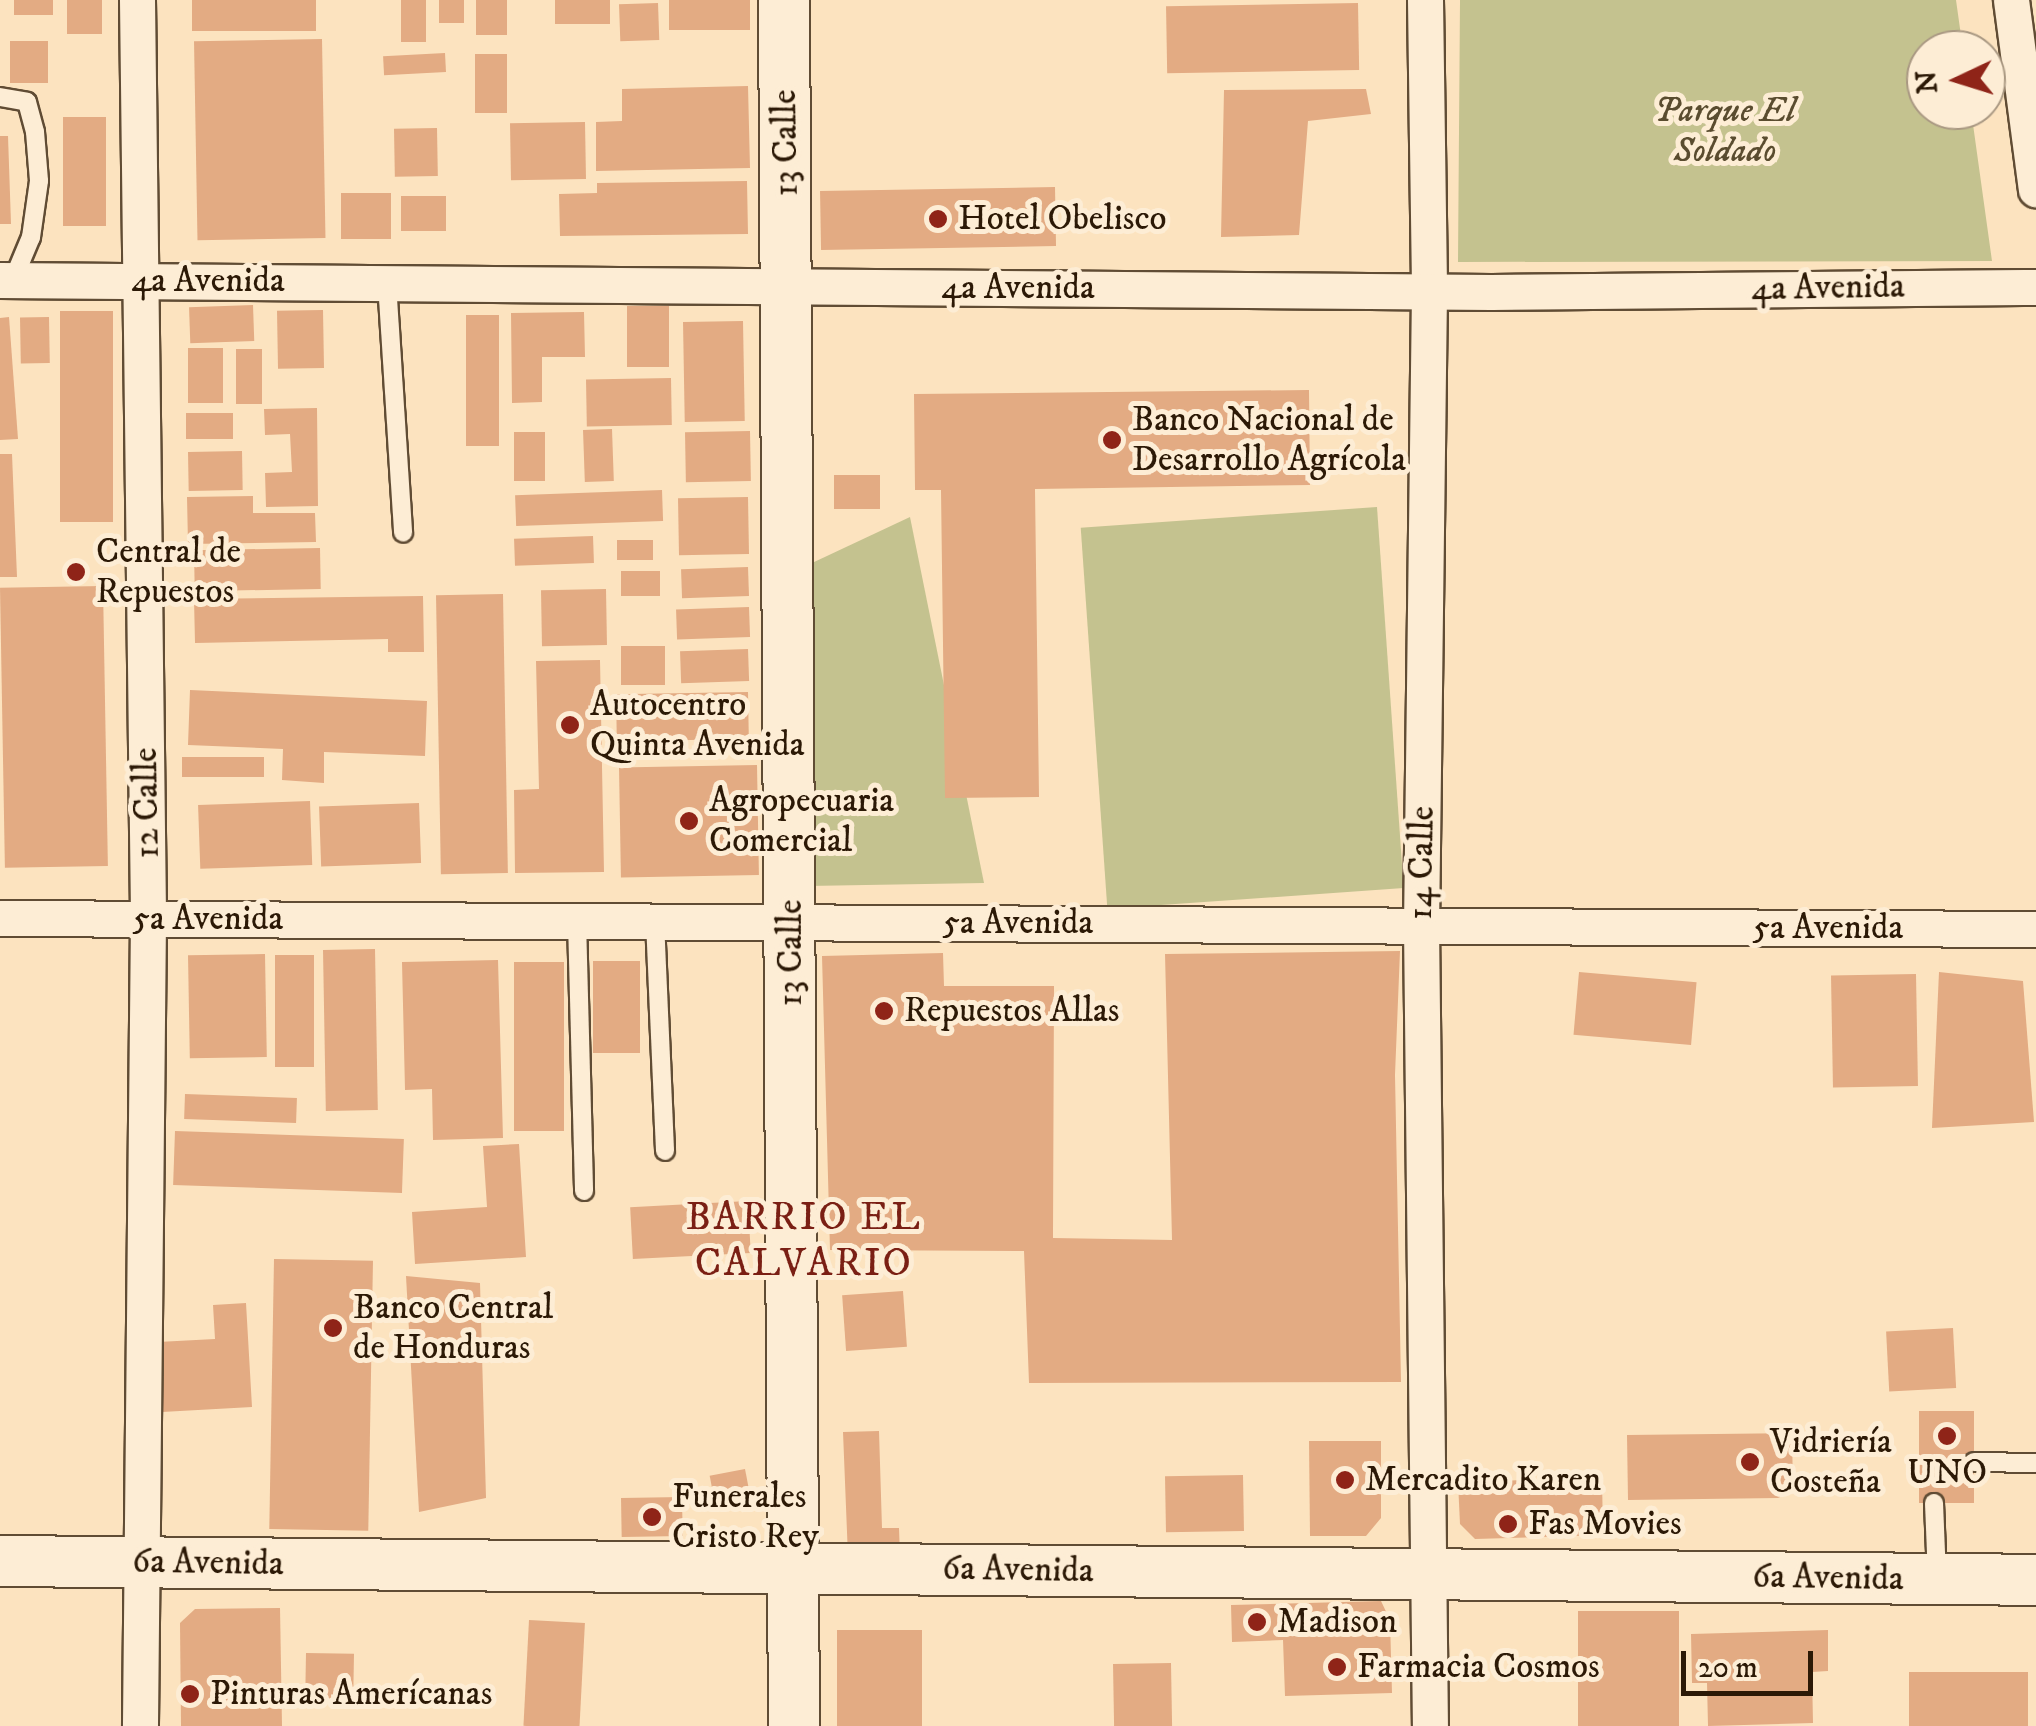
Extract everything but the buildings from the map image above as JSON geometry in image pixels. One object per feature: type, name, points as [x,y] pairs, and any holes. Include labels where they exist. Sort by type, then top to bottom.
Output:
[{"type":"street","name":"12 Calle","points":[[137,0],[148,919],[140,1726]]},
{"type":"street","name":"13 Calle","points":[[784,0],[794,1726]]},
{"type":"street","name":"14 Calle","points":[[1426,0],[1429,291],[1421,926],[1430,1726]]},
{"type":"street","points":[[2010,0],[2036,189]]},
{"type":"street","name":"4a Avenida","points":[[7,280],[1429,291],[2036,288]]},
{"type":"street","name":"5a Avenida","points":[[0,918],[2036,929]]},
{"type":"street","name":"6a Avenida","points":[[0,1560],[2036,1580]]},
{"type":"lane","points":[[0,97],[28,102],[39,181],[31,236],[7,280]]},
{"type":"lane","points":[[387,283],[404,532]]},
{"type":"lane","points":[[577,921],[584,1191]]},
{"type":"lane","points":[[655,922],[665,1151]]},
{"type":"lane","points":[[1974,1462],[2036,1463]]},
{"type":"lane","points":[[1934,1503],[1937,1579]]},
{"type":"green space","name":"Parque El Soldado","points":[[1460,0],[1956,0],[1960,30],[1906,30],[1906,130],[1974,130],[1992,261],[1458,262]]},
{"type":"green space","points":[[1377,507],[1404,888],[1107,909],[1081,528]]},
{"type":"green space","points":[[910,517],[984,883],[807,886],[812,563]]},
{"type":"place","name":"Hotel Obelisco","points":[[938,219]]},
{"type":"place","name":"Banco Nacional de Desarrollo Agrícola","points":[[1112,440]]},
{"type":"place","name":"Central de Repuestos","points":[[76,572]]},
{"type":"place","name":"Autocentro Quinta Avenida","points":[[570,725]]},
{"type":"place","name":"Agropecuaria Comercial","points":[[689,821]]},
{"type":"place","name":"Repuestos Allas","points":[[884,1011]]},
{"type":"place","name":"Banco Central de Honduras","points":[[333,1328]]},
{"type":"place","name":"UNO","points":[[1947,1436]]},
{"type":"place","name":"Vidriería Costeña","points":[[1750,1462]]},
{"type":"place","name":"Mercadito Karen","points":[[1345,1480]]},
{"type":"place","name":"Funerales Cristo Rey","points":[[652,1517]]},
{"type":"place","name":"Fas Movies","points":[[1508,1524]]},
{"type":"place","name":"Madison","points":[[1257,1622]]},
{"type":"place","name":"Farmacia Cosmos","points":[[1337,1667]]},
{"type":"place","name":"Pinturas Amerícanas","points":[[190,1694]]},
{"type":"district","name":"BARRIO EL CALVARIO","points":[[804,1241]]}]
